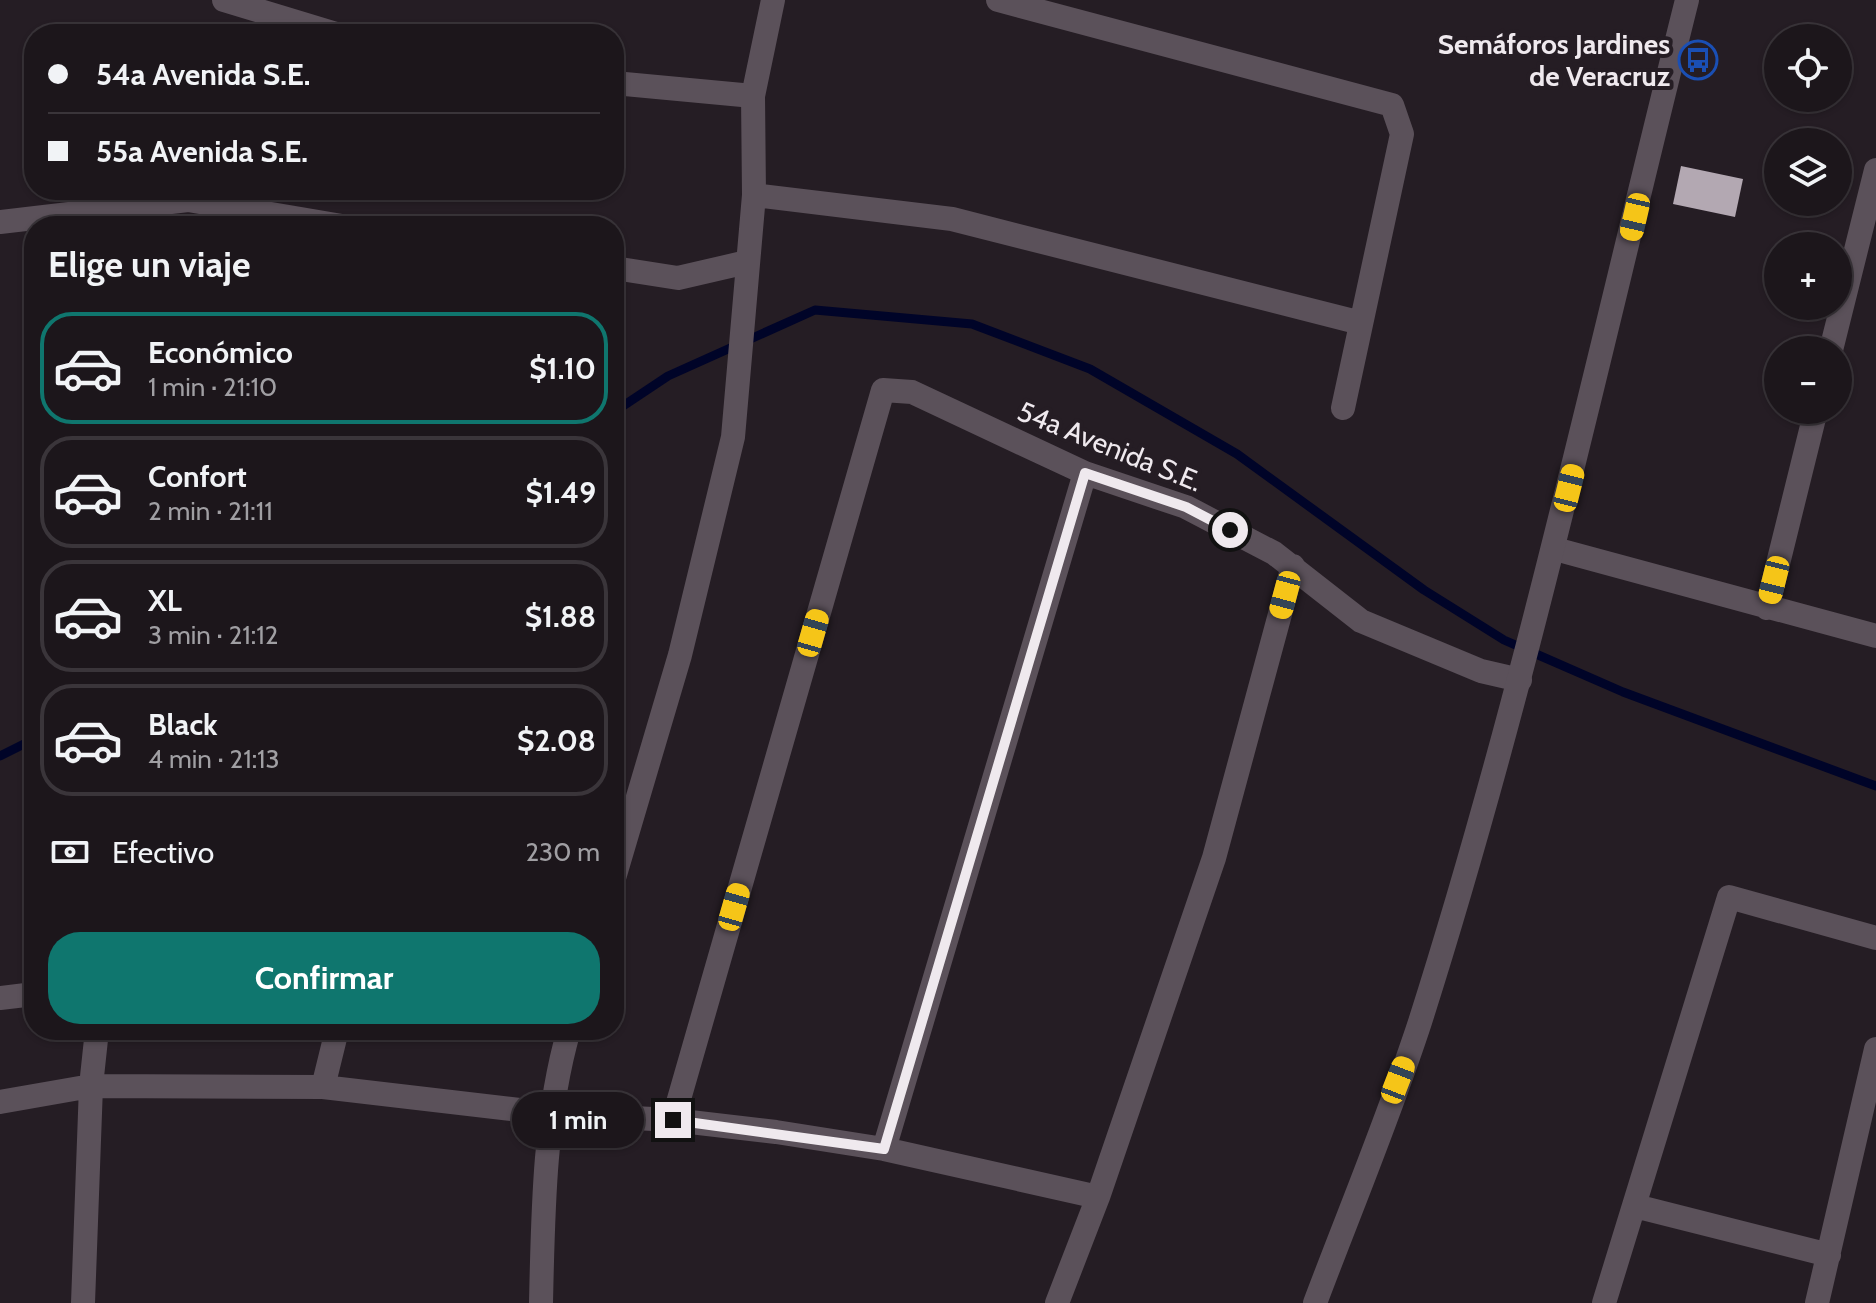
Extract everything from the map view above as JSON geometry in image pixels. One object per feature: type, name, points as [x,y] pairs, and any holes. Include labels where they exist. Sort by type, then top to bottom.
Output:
[{"type":"street","points":[[224,0],[303,24]]},
{"type":"street","points":[[624,844],[680,655],[733,437],[754,195],[753,96],[773,0]]},
{"type":"street","points":[[998,0],[1392,105],[1402,134],[1343,408]]},
{"type":"street","points":[[1315,1303],[1419,1024],[1522,673],[1555,549],[1687,0]]},
{"type":"street","points":[[624,84],[753,96]]},
{"type":"street","points":[[1834,336],[1876,170]]},
{"type":"street","points":[[754,195],[952,219],[1361,323]]},
{"type":"street","points":[[51,216],[188,200],[283,216]]},
{"type":"street","points":[[0,222],[24,219]]},
{"type":"street","points":[[624,270],[678,278],[746,271]]},
{"type":"street","name":"54a Avenida S.E.","points":[[673,1120],[883,390],[912,392],[1085,473],[1186,507],[1293,566],[1361,621],[1481,671],[1522,673]]},
{"type":"street","points":[[1767,608],[1813,424]]},
{"type":"street","points":[[884,1149],[1085,473]]},
{"type":"street","points":[[1555,549],[1876,636]]},
{"type":"street","points":[[1057,1303],[1098,1197],[1214,858],[1293,566]]},
{"type":"street","points":[[1604,1303],[1729,897],[1876,938]]},
{"type":"street","points":[[0,998],[24,995]]},
{"type":"street","points":[[83,1303],[91,1086],[96,1040]]},
{"type":"street","points":[[323,1087],[335,1040]]},
{"type":"street","points":[[541,1303],[542,1229],[554,1114],[567,1040]]},
{"type":"street","points":[[1817,1303],[1876,1049]]},
{"type":"street","points":[[0,1102],[91,1086],[323,1087],[554,1114],[673,1120],[884,1149],[1098,1197]]},
{"type":"street","points":[[1635,1206],[1829,1255]]},
{"type":"building","points":[[1681,166],[1743,179],[1735,217],[1673,204]]},
{"type":"waterway","points":[[624,405],[668,376],[815,310],[972,324],[1090,369],[1237,454],[1424,590],[1504,640],[1623,692],[1876,786]]},
{"type":"waterway","points":[[0,756],[24,744]]},
{"type":"place","name":"Semáforos Jardines de Veracruz","points":[[1698,60]]},
{"type":"route","points":[[673,1120],[884,1149],[1085,473],[1186,507],[1230,530]]}]
